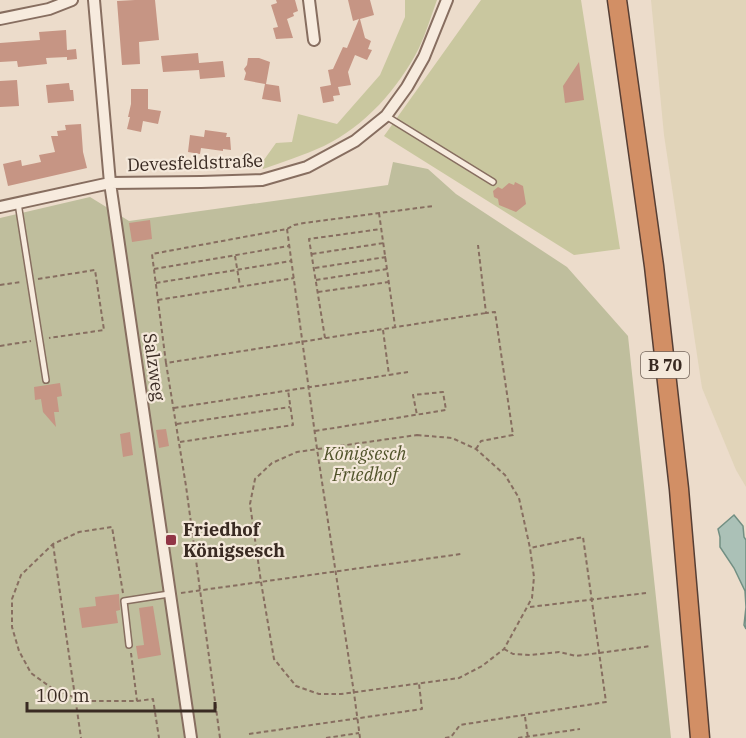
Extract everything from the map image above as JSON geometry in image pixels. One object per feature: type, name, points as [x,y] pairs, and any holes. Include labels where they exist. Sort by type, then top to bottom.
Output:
[{"type":"highway","name":"B 70","points":[[617,0],[654,266],[679,489],[700,735]]},
{"type":"street","points":[[0,19],[49,9],[72,0]]},
{"type":"street","name":"Salzweg","points":[[94,0],[110,183],[191,738]]},
{"type":"street","points":[[309,0],[314,40]]},
{"type":"street","name":"Devesfeldstraße","points":[[0,207],[110,183],[262,180],[307,167],[355,141],[386,116],[407,87],[424,57],[447,0]]},
{"type":"lane","points":[[386,116],[493,182]]},
{"type":"lane","points":[[18,203],[46,380]]},
{"type":"lane","points":[[129,645],[124,601],[169,594]]},
{"type":"path","points":[[219,738],[152,254],[287,229],[304,223],[433,206]]},
{"type":"path","points":[[379,213],[395,327]]},
{"type":"path","points":[[287,229],[360,738]]},
{"type":"path","points":[[325,338],[309,239],[381,229]]},
{"type":"path","points":[[311,254],[384,243]]},
{"type":"path","points":[[478,245],[486,313]]},
{"type":"path","points":[[154,269],[289,246]]},
{"type":"path","points":[[235,256],[240,286]]},
{"type":"path","points":[[314,269],[386,257]]},
{"type":"path","points":[[156,283],[291,261]]},
{"type":"path","points":[[316,280],[387,269]]},
{"type":"path","points":[[0,285],[95,270],[104,330],[0,346]]},
{"type":"path","points":[[158,300],[294,278]]},
{"type":"path","points":[[318,292],[389,282]]},
{"type":"path","points":[[166,363],[495,312],[513,435],[482,441],[476,449]]},
{"type":"path","points":[[383,329],[389,375]]},
{"type":"path","points":[[174,408],[408,372]]},
{"type":"path","points":[[179,442],[293,425],[288,390]]},
{"type":"path","points":[[315,431],[417,415],[446,410],[443,392],[413,395],[417,415]]},
{"type":"path","points":[[176,424],[290,407]]},
{"type":"path","points":[[417,435],[452,438],[476,449],[505,475],[519,498],[530,548],[534,577],[532,598],[504,649],[482,666],[459,678],[354,693],[319,694],[297,686],[274,660],[250,504],[255,479],[272,463],[297,452],[417,435]]},
{"type":"path","points":[[124,601],[112,527],[79,532],[53,544],[21,575],[12,599],[12,627],[19,651],[31,673],[53,689],[90,701],[153,699],[159,738]]},
{"type":"path","points":[[445,738],[452,738],[460,725],[606,702],[583,537],[530,548]]},
{"type":"path","points":[[53,544],[81,738]]},
{"type":"path","points":[[169,594],[461,554]]},
{"type":"path","points":[[528,607],[646,593]]},
{"type":"path","points":[[129,645],[137,701]]},
{"type":"path","points":[[504,649],[513,654],[559,652],[576,656],[651,646]]},
{"type":"path","points":[[249,734],[422,709],[419,684]]},
{"type":"path","points":[[525,716],[527,737]]},
{"type":"path","points":[[518,738],[580,729]]},
{"type":"path","points":[[326,738],[359,733]]},
{"type":"shaded area","points":[[405,0],[437,0],[419,48],[391,92],[367,117],[339,138],[263,169],[261,164],[276,143],[292,142],[298,114],[337,124],[380,75],[405,17]]},
{"type":"shaded area","points":[[481,0],[581,0],[620,249],[574,255],[384,136]]},
{"type":"shaded area","points":[[651,0],[746,0],[746,487],[736,470],[702,388],[664,135]]},
{"type":"shaded area","points":[[734,515],[743,526],[746,540],[746,607],[745,591],[720,547],[718,529]]},
{"type":"green space","name":"Königsesch Friedhof","points":[[393,162],[428,169],[456,194],[567,267],[628,336],[671,738],[0,738],[0,218],[90,197],[129,221],[388,185]]},
{"type":"building","points":[[155,0],[159,40],[139,42],[140,64],[122,65],[117,1]]},
{"type":"building","points":[[276,0],[295,0],[298,11],[287,19],[293,38],[276,39],[273,28],[278,27],[271,5],[277,3]]},
{"type":"building","points":[[348,0],[370,0],[374,15],[360,19],[365,38],[371,41],[368,49],[372,50],[367,60],[355,55],[348,72],[351,85],[338,87],[340,95],[333,96],[334,101],[323,103],[320,87],[331,85],[328,70],[333,69],[343,47],[347,48],[359,19],[353,21]]},
{"type":"building","points":[[66,30],[67,50],[76,49],[77,59],[46,58],[47,64],[18,67],[17,61],[0,62],[0,43],[40,40],[39,32]]},
{"type":"building","points":[[198,53],[199,63],[223,61],[225,77],[200,79],[199,70],[163,72],[161,56]]},
{"type":"building","points":[[248,58],[259,58],[270,62],[266,84],[279,86],[281,102],[262,99],[265,84],[244,80],[246,73],[244,69]]},
{"type":"building","points":[[579,62],[584,100],[565,103],[563,86]]},
{"type":"building","points":[[17,80],[19,106],[0,107],[0,81]]},
{"type":"building","points":[[69,83],[70,90],[73,90],[74,101],[48,103],[46,85]]},
{"type":"building","points":[[131,89],[148,89],[148,109],[161,111],[158,124],[143,121],[141,132],[127,129]]},
{"type":"building","points":[[81,124],[83,152],[87,168],[8,186],[3,164],[21,160],[22,166],[41,162],[39,155],[55,152],[51,136],[58,136],[57,131],[66,130],[65,125]]},
{"type":"building","points":[[205,130],[227,133],[226,137],[230,137],[231,150],[201,148],[200,154],[188,152],[190,135],[204,137]]},
{"type":"building","points":[[515,182],[523,186],[526,204],[516,212],[499,205],[493,191],[498,187],[502,189],[509,183],[514,185]]},
{"type":"building","points":[[150,220],[152,239],[132,242],[129,223]]},
{"type":"building","points":[[60,383],[62,396],[57,397],[59,412],[54,412],[56,427],[43,412],[41,399],[35,400],[34,387]]},
{"type":"building","points":[[166,429],[169,446],[159,448],[156,430]]},
{"type":"building","points":[[130,432],[133,455],[123,457],[120,434]]},
{"type":"building","points":[[119,594],[120,610],[116,611],[118,623],[82,628],[79,608],[96,606],[95,597]]},
{"type":"building","points":[[153,606],[161,655],[138,659],[136,646],[144,645],[139,608]]},
{"type":"place","name":"Friedhof Königsesch","points":[[171,540]]}]
